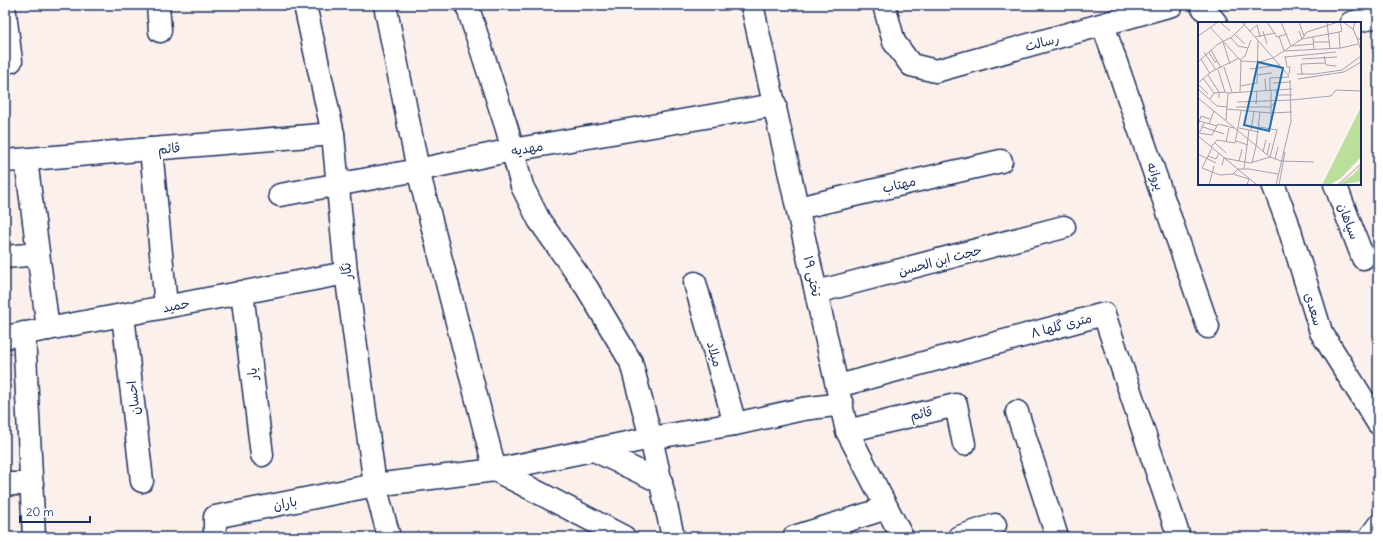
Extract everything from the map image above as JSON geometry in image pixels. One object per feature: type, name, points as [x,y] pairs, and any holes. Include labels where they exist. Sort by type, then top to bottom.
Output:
[{"type":"street","points":[[158,5],[160,31]]},
{"type":"street","name":"نگار","points":[[305,5],[333,134],[346,272],[375,485],[389,537]]},
{"type":"street","points":[[385,5],[418,170],[495,470],[624,537]]},
{"type":"street","points":[[467,5],[507,129],[522,186],[539,220],[587,288],[631,362],[651,438],[673,537]]},
{"type":"street","name":"تختی ۱۹","points":[[752,5],[848,431],[902,537]]},
{"type":"street","name":"رسالت","points":[[884,5],[894,42],[911,66],[936,71],[1103,26],[1172,5]]},
{"type":"street","points":[[1201,5],[1215,22]]},
{"type":"street","points":[[1219,5],[1222,22]]},
{"type":"street","points":[[5,13],[11,61]]},
{"type":"street","points":[[1355,22],[1378,16]]},
{"type":"street","name":"پروانه","points":[[1103,26],[1208,327]]},
{"type":"street","name":"مهدیه","points":[[280,195],[418,170],[512,150],[775,105]]},
{"type":"street","name":"قائم","points":[[5,161],[333,134]]},
{"type":"street","points":[[151,149],[166,306]]},
{"type":"street","points":[[26,160],[48,329]]},
{"type":"street","name":"مهتاب","points":[[798,208],[1000,161]]},
{"type":"street","name":"سعدی","points":[[1272,185],[1287,221],[1321,332],[1378,423]]},
{"type":"street","name":"سپاهان","points":[[1335,185],[1363,258]]},
{"type":"street","name":"حجت ابن الحسن","points":[[817,292],[1064,228]]},
{"type":"street","points":[[5,257],[38,254]]},
{"type":"street","name":"حمید","points":[[15,335],[346,272]]},
{"type":"street","name":"میلاد","points":[[695,283],[735,424]]},
{"type":"street","name":"یار","points":[[242,292],[262,455]]},
{"type":"street","name":"۸ متری گلها","points":[[840,395],[1104,314],[1179,537]]},
{"type":"street","name":"احسان","points":[[123,315],[142,481]]},
{"type":"street","points":[[15,335],[32,484],[34,537]]},
{"type":"street","points":[[375,485],[495,470],[651,438],[735,424],[803,409],[840,395]]},
{"type":"street","name":"قائم","points":[[848,431],[956,405],[964,444]]},
{"type":"street","points":[[1017,412],[1057,537]]},
{"type":"street","points":[[594,450],[661,482]]},
{"type":"street","points":[[5,484],[32,484]]},
{"type":"street","name":"باران","points":[[215,537],[215,517],[375,485]]},
{"type":"street","points":[[794,537],[887,508]]},
{"type":"street","points":[[959,537],[995,525]]},
{"type":"street","points":[[1370,537],[1378,526]]}]
